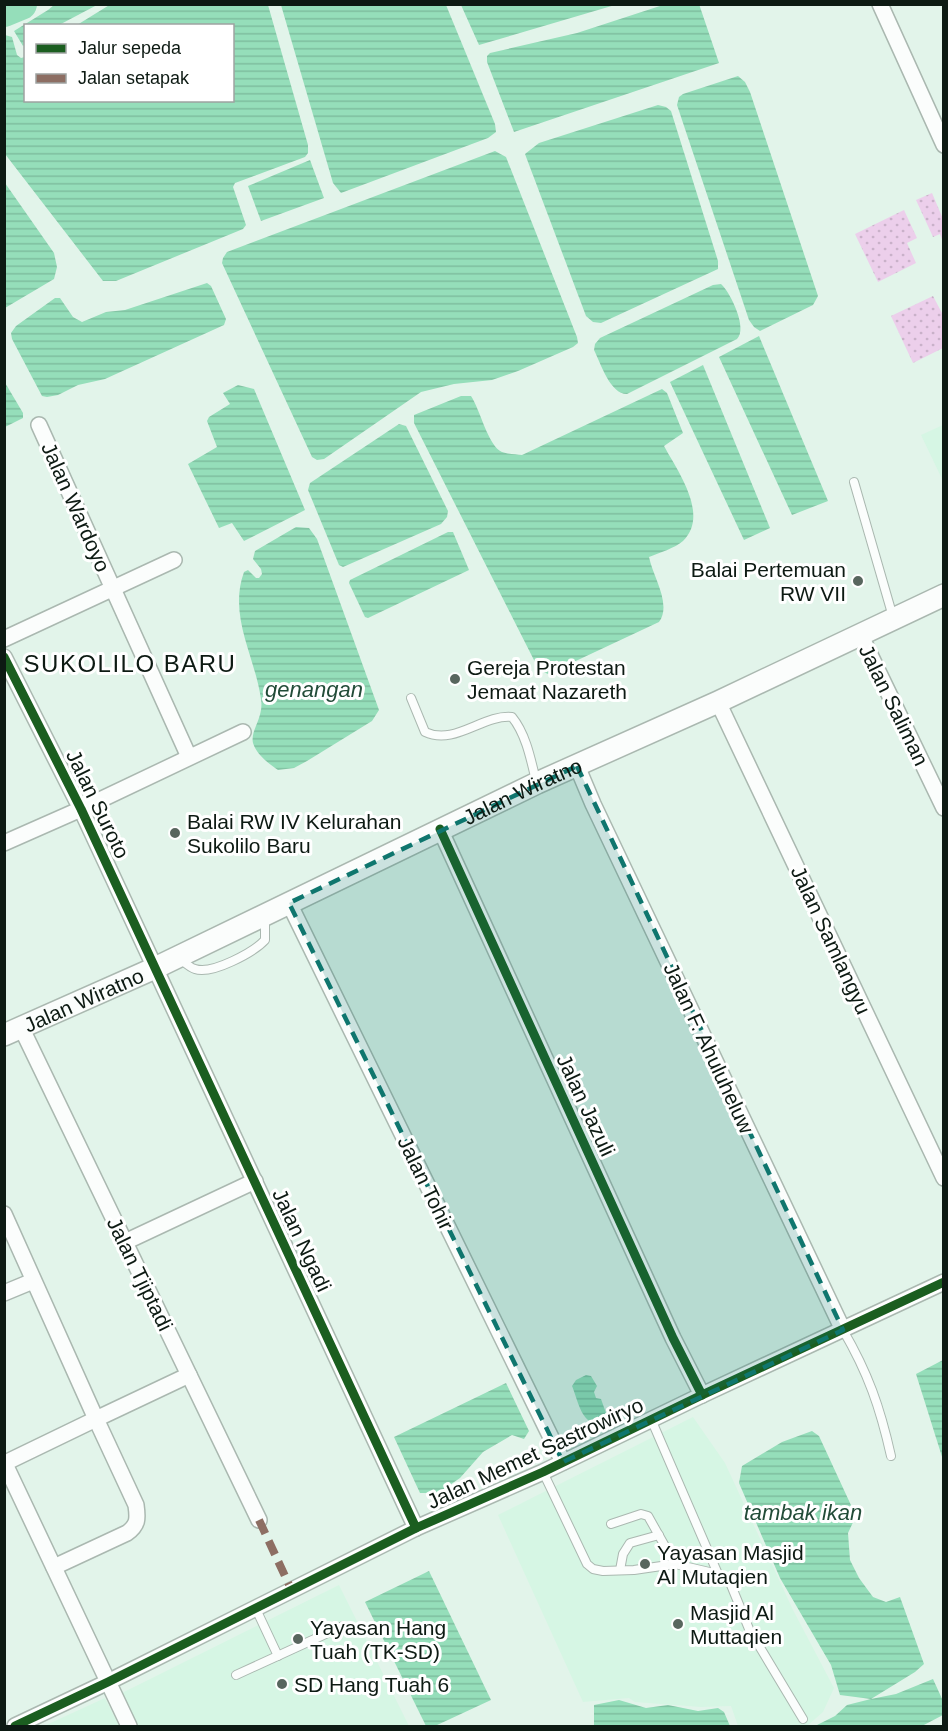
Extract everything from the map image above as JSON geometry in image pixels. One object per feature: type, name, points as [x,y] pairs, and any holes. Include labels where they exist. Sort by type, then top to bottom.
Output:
[{"type":"main road","name":"Jalan Wiratno","points":[[13,1031],[155,968],[537,783],[718,702],[944,595]]},
{"type":"street","points":[[880,4],[944,145]]},
{"type":"street","name":"Jalan Wardoyo","points":[[39,425],[189,758]]},
{"type":"street","name":"Jalan Wardoyo","points":[[113,588],[174,560]]},
{"type":"street","points":[[4,639],[113,588]]},
{"type":"street","name":"Jalan Saliman","points":[[860,634],[944,808]]},
{"type":"street","name":"Jalan Suroto","points":[[4,657],[81,809],[155,968]]},
{"type":"street","name":"Jalan Samlangyu","points":[[718,702],[944,1178]]},
{"type":"street","points":[[4,843],[243,732]]},
{"type":"street","name":"Jalan F. Ahuluheluw","points":[[577,766],[843,1330]]},
{"type":"street","name":"Jalan Jazuli","points":[[440,829],[663,1316],[702,1395]]},
{"type":"street","name":"Jalan Tohir","points":[[289,903],[563,1462]]},
{"type":"street","name":"Jalan Ngadi","points":[[155,968],[416,1528]]},
{"type":"street","name":"Jalan Tjiptadi","points":[[13,1031],[125,1242],[259,1520]]},
{"type":"street","points":[[125,1242],[255,1181]]},
{"type":"street","points":[[4,1214],[136,1505],[138,1520],[134,1528],[54,1567]]},
{"type":"street","points":[[4,1293],[33,1281]]},
{"type":"street","name":"Jalan Memet Sastrowiryo","points":[[15,1726],[416,1528],[543,1472],[944,1282]]},
{"type":"street","points":[[129,1726],[5,1462],[189,1375]]},
{"type":"lane","points":[[854,482],[894,618]]},
{"type":"lane","points":[[411,698],[425,732],[433,735],[442,736],[459,732],[503,716],[512,717],[528,750],[537,783]]},
{"type":"lane","points":[[843,1330],[873,1389],[891,1456]]},
{"type":"lane","points":[[651,1419],[718,1574]]},
{"type":"lane","points":[[543,1472],[587,1564],[593,1569],[634,1570],[675,1564],[726,1578],[732,1584],[749,1629],[803,1719]]},
{"type":"lane","points":[[611,1524],[645,1514],[675,1564]]},
{"type":"lane","points":[[620,1570],[623,1554],[630,1543],[659,1535]]},
{"type":"lane","points":[[256,1608],[278,1656]]},
{"type":"lane","points":[[236,1675],[343,1626]]},
{"type":"highlighted area","points":[[577,766],[843,1330],[563,1462],[289,903]]},
{"type":"shaded area","points":[[932,193],[943,219],[943,242],[940,234],[933,237],[916,200]]},
{"type":"shaded area","points":[[904,210],[917,238],[907,243],[916,263],[878,282],[855,234]]},
{"type":"shaded area","points":[[933,296],[943,315],[943,348],[913,363],[891,316]]},
{"type":"shaded area","points":[[943,425],[943,481],[921,435]]},
{"type":"shaded area","name":"Yayasan Masjid Al Mutaqien","points":[[693,1417],[725,1463],[793,1610],[834,1688],[823,1712],[807,1726],[738,1726],[731,1706],[701,1707],[635,1702],[629,1698],[583,1702],[498,1515]]},
{"type":"shaded area","name":"Yayasan Hang Tuah (TK-SD)","points":[[339,1585],[409,1726],[138,1726],[122,1693]]},
{"type":"shaded area","points":[[105,1698],[119,1726],[44,1726]]},
{"type":"water","points":[[111,4],[268,5],[308,145],[308,153],[305,157],[235,183],[233,187],[246,225],[243,229],[116,281],[103,281],[5,154],[5,35],[12,37],[17,55],[24,57],[24,102],[234,102],[234,24],[79,24]]},
{"type":"water","points":[[699,4],[719,63],[514,132],[487,62],[487,56],[490,53],[577,33],[663,5]]},
{"type":"water","points":[[54,5],[97,5],[61,24],[25,24]]},
{"type":"water","points":[[281,5],[446,5],[495,124],[496,132],[488,138],[341,193],[333,183]]},
{"type":"water","points":[[461,5],[615,5],[479,45]]},
{"type":"water","points":[[24,25],[23,46],[14,31]]},
{"type":"water","points":[[738,76],[745,82],[750,92],[818,296],[813,305],[760,331],[749,320],[677,105],[679,97],[683,94]]},
{"type":"water","points":[[658,105],[671,111],[718,261],[718,269],[601,323],[593,322],[586,316],[525,154],[539,143]]},
{"type":"water","points":[[495,151],[506,157],[578,343],[518,371],[492,380],[454,384],[421,392],[324,459],[317,460],[312,457],[222,263],[223,258],[227,252]]},
{"type":"water","points":[[310,160],[324,198],[261,221],[248,186]]},
{"type":"water","points":[[5,183],[54,253],[57,267],[54,279],[5,308]]},
{"type":"water","points":[[207,283],[211,286],[226,319],[224,325],[105,379],[78,385],[58,395],[42,396],[12,339],[11,333],[16,326],[55,298],[60,298],[73,317],[82,322],[106,312],[125,310]]},
{"type":"water","points":[[721,284],[737,311],[741,327],[737,339],[627,394],[621,393],[611,384],[594,350],[600,338],[713,285]]},
{"type":"water","points":[[759,336],[828,501],[792,515],[719,357]]},
{"type":"water","points":[[703,365],[770,528],[744,540],[670,382]]},
{"type":"water","points":[[4,381],[23,413],[23,418],[5,427]]},
{"type":"water","points":[[238,385],[254,389],[305,510],[244,541],[232,523],[219,528],[188,464],[217,447],[207,421],[209,417],[230,404],[223,393]]},
{"type":"water","points":[[662,389],[667,393],[683,433],[664,446],[689,493],[693,519],[690,530],[683,541],[649,557],[663,599],[662,615],[659,622],[548,674],[539,670],[414,423],[414,415],[461,396],[471,396],[488,435],[497,448],[504,453],[522,455]]},
{"type":"water","points":[[399,424],[406,426],[448,511],[447,517],[441,524],[343,567],[339,565],[308,490],[310,483]]},
{"type":"water","name":"genangan","points":[[296,527],[309,528],[317,539],[379,710],[372,721],[307,761],[294,768],[278,770],[260,755],[253,743],[253,733],[261,712],[261,699],[244,636],[239,604],[240,588],[244,572],[248,570],[256,578],[262,574],[253,559],[255,551]]},
{"type":"water","points":[[448,532],[453,532],[469,570],[368,618],[365,617],[349,583],[350,580]]},
{"type":"water","points":[[943,1360],[943,1460],[916,1374]]},
{"type":"water","points":[[586,1375],[591,1376],[597,1386],[594,1392],[596,1398],[601,1399],[606,1413],[591,1422],[581,1411],[572,1386],[576,1380]]},
{"type":"water","points":[[506,1383],[529,1431],[524,1439],[512,1435],[483,1452],[460,1478],[438,1493],[420,1493],[394,1437]]},
{"type":"water","name":"tambak ikan","points":[[812,1431],[819,1436],[856,1516],[848,1533],[850,1560],[859,1578],[873,1597],[886,1602],[900,1597],[924,1664],[871,1699],[840,1695],[831,1665],[780,1578],[739,1483],[742,1466],[782,1442]]},
{"type":"water","points":[[429,1571],[491,1700],[435,1726],[426,1726],[365,1602]]},
{"type":"water","points":[[933,1679],[943,1701],[943,1715],[922,1726],[815,1726],[835,1716],[847,1705],[896,1694]]},
{"type":"water","points":[[619,1700],[646,1708],[668,1705],[698,1711],[718,1708],[724,1712],[730,1726],[594,1725],[594,1705]]},
{"type":"waterway","points":[[4,11],[21,4]]},
{"type":"marked path","points":[[259,1520],[292,1591]]},
{"type":"cycle path","points":[[4,657],[81,809],[416,1528]]},
{"type":"cycle path","points":[[440,829],[673,1338],[702,1395]]},
{"type":"cycle path","points":[[15,1726],[416,1528],[543,1472],[944,1282]]},
{"type":"place","name":"Balai Pertemuan RW VII","points":[[858,581]]},
{"type":"place","name":"Gereja Protestan Jemaat Nazareth","points":[[455,679]]},
{"type":"place","name":"Balai RW IV Kelurahan Sukolilo Baru","points":[[175,833]]},
{"type":"place","name":"Yayasan Masjid Al Mutaqien","points":[[645,1564]]},
{"type":"place","name":"Masjid Al Muttaqien","points":[[678,1624]]},
{"type":"place","name":"Yayasan Hang Tuah (TK-SD)","points":[[298,1639]]},
{"type":"place","name":"SD Hang Tuah 6","points":[[282,1684]]},
{"type":"district","name":"SUKOLILO BARU","points":[[130,663]]}]
